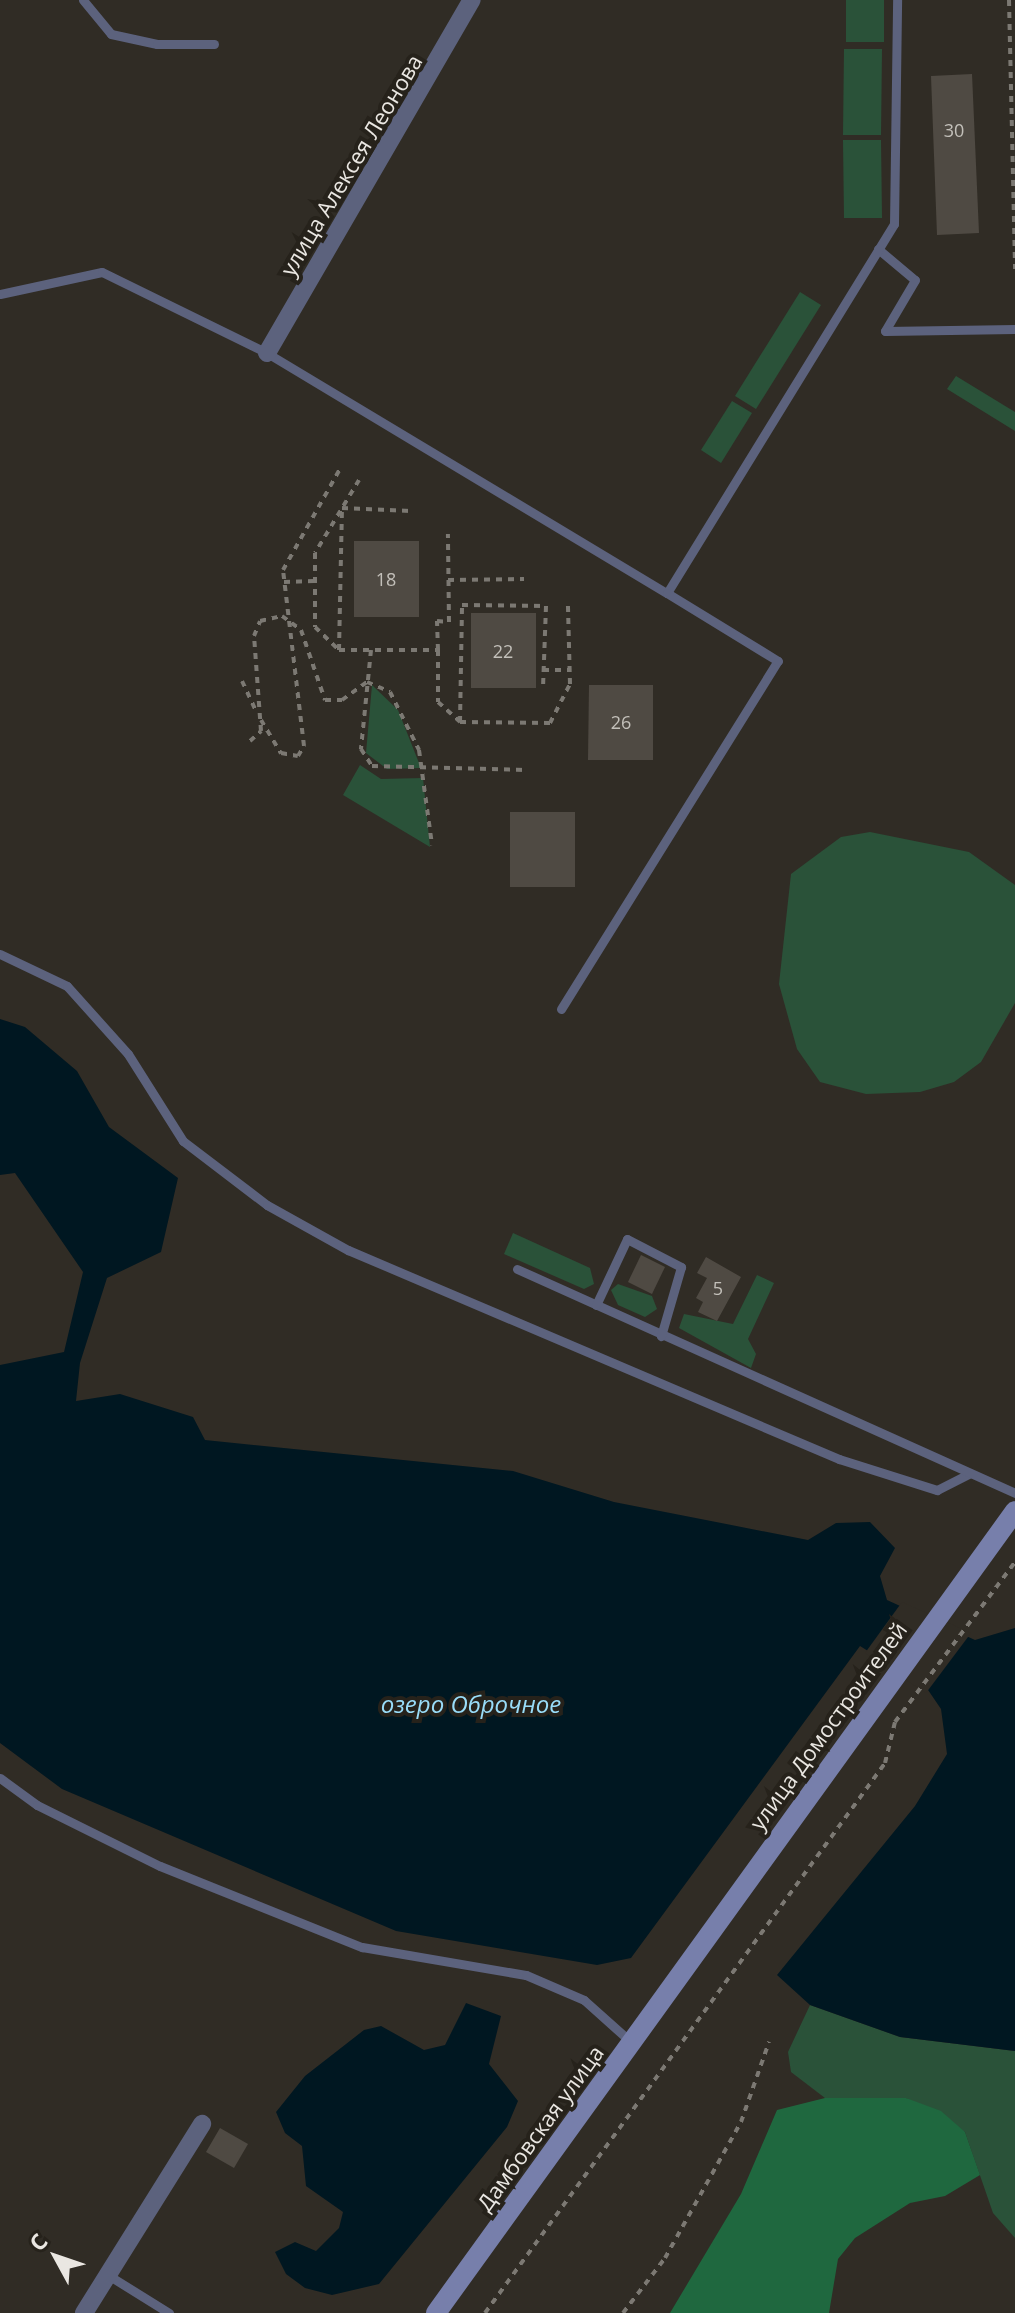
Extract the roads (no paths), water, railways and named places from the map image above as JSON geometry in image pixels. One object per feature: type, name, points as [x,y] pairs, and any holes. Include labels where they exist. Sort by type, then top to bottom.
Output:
[{"type":"main road","name":"улица Домостроителей","points":[[682,1970],[1015,1511]]},
{"type":"main road","name":"Дамбовская улица","points":[[436,2313],[682,1970]]},
{"type":"street","name":"улица Алексея Леонова","points":[[267,353],[472,0]]},
{"type":"street","points":[[84,2313],[202,2124]]},
{"type":"lane","points":[[83,0],[111,34],[157,44],[214,44]]},
{"type":"lane","points":[[667,593],[894,224],[897,0]]},
{"type":"lane","points":[[878,249],[915,280],[885,331],[1015,329]]},
{"type":"lane","points":[[0,294],[102,272],[267,353],[778,661],[561,1009]]},
{"type":"lane","points":[[0,954],[67,986],[128,1054],[183,1141],[267,1205],[348,1250],[839,1459],[937,1490],[970,1473]]},
{"type":"lane","points":[[596,1305],[627,1239],[681,1267],[661,1336]]},
{"type":"lane","points":[[517,1269],[1015,1493]]},
{"type":"lane","points":[[0,1778],[37,1805],[160,1866],[362,1947],[526,1975],[584,2000],[631,2042]]},
{"type":"lane","points":[[107,2275],[169,2313]]},
{"type":"water","name":"озеро Оброчное","points":[[0,1019],[25,1027],[77,1071],[109,1127],[178,1178],[161,1252],[107,1278],[80,1363],[76,1401],[120,1394],[193,1417],[205,1440],[513,1471],[614,1502],[808,1540],[836,1523],[870,1522],[895,1548],[880,1576],[887,1600],[975,1640],[1015,1628],[1015,2051],[900,2037],[810,2005],[777,1975],[915,1806],[947,1754],[941,1709],[926,1687],[860,1646],[631,1958],[597,1965],[396,1931],[62,1789],[0,1743],[0,1365],[64,1352],[83,1272],[15,1173],[0,1175]]},
{"type":"water","points":[[466,2003],[501,2016],[489,2064],[518,2101],[507,2127],[379,2284],[332,2295],[305,2288],[286,2274],[275,2252],[295,2242],[316,2251],[339,2228],[343,2212],[306,2186],[302,2146],[285,2133],[276,2112],[305,2076],[364,2030],[381,2026],[424,2050],[445,2045]]}]
